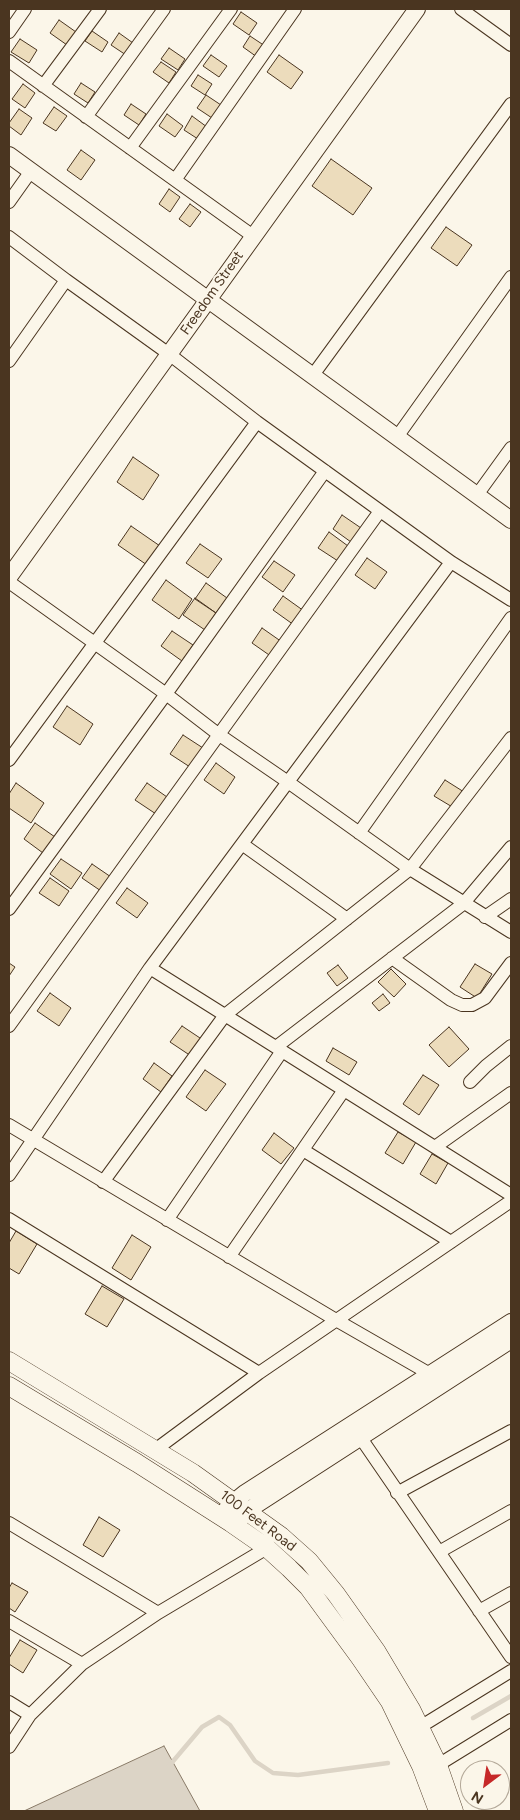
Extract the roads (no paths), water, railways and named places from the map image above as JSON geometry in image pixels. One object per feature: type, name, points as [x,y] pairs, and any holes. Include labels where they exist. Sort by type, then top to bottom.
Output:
[{"type":"main road","name":"100 Feet Road","points":[[9,1361],[193,1473],[281,1536],[309,1561],[336,1594],[377,1652],[411,1709],[438,1765],[454,1811]]},
{"type":"main road","name":"100 Feet Road","points":[[9,1386],[137,1463],[227,1521],[267,1548],[290,1568],[308,1587],[385,1695],[421,1766],[438,1811]]},
{"type":"street","points":[[9,32],[25,9]]},
{"type":"street","points":[[43,86],[100,9]]},
{"type":"street","points":[[86,117],[164,9]]},
{"type":"street","points":[[130,148],[231,9]]},
{"type":"street","points":[[175,180],[295,9]]},
{"type":"street","name":"Freedom Street","points":[[9,577],[416,9]]},
{"type":"street","points":[[461,9],[511,45]]},
{"type":"street","points":[[9,61],[253,236]]},
{"type":"street","points":[[313,375],[511,104]]},
{"type":"street","points":[[9,155],[511,520]]},
{"type":"street","points":[[9,202],[31,171]]},
{"type":"street","points":[[9,238],[169,354],[257,422],[380,512],[451,562],[511,600]]},
{"type":"street","points":[[397,437],[511,277]]},
{"type":"street","points":[[9,361],[66,280]]},
{"type":"street","points":[[9,760],[257,422]]},
{"type":"street","points":[[477,495],[511,448]]},
{"type":"street","points":[[9,909],[166,694],[325,471]]},
{"type":"street","points":[[9,1026],[380,512]]},
{"type":"street","points":[[9,1175],[150,968],[451,562]]},
{"type":"street","points":[[9,582],[166,694],[218,734],[410,869],[463,904],[511,932]]},
{"type":"street","points":[[359,833],[511,618]]},
{"type":"street","points":[[103,1182],[225,1015],[410,869],[511,738]]},
{"type":"street","points":[[242,844],[347,919]]},
{"type":"street","points":[[167,1220],[279,1049],[392,958],[463,904],[511,848]]},
{"type":"street","points":[[485,917],[511,899]]},
{"type":"street","points":[[392,958],[451,1000],[462,1005],[472,1005],[485,998],[511,963]]},
{"type":"street","points":[[150,968],[511,1194]]},
{"type":"street","points":[[470,1082],[511,1046]]},
{"type":"street","points":[[229,1257],[344,1090]]},
{"type":"street","points":[[435,1147],[511,1093]]},
{"type":"street","points":[[9,1125],[229,1257],[445,1383]]},
{"type":"street","points":[[302,1150],[451,1242]]},
{"type":"street","points":[[155,1450],[259,1373],[511,1201]]},
{"type":"street","points":[[9,1220],[259,1373]]},
{"type":"street","points":[[227,1521],[240,1507],[356,1431],[430,1374],[511,1322]]},
{"type":"street","points":[[356,1431],[445,1383],[511,1340]]},
{"type":"street","points":[[356,1431],[511,1657]]},
{"type":"street","points":[[397,1493],[511,1431]]},
{"type":"street","points":[[438,1552],[511,1511]]},
{"type":"street","points":[[9,1522],[158,1613]]},
{"type":"street","points":[[9,1747],[30,1715],[82,1664],[158,1613],[267,1548]]},
{"type":"street","points":[[479,1611],[511,1593]]},
{"type":"street","points":[[9,1621],[82,1664]]},
{"type":"street","points":[[420,1727],[511,1671]]},
{"type":"street","points":[[9,1702],[30,1715]]},
{"type":"street","points":[[438,1765],[511,1720]]},
{"type":"waterway","points":[[473,1718],[511,1696]]},
{"type":"waterway","points":[[169,1766],[202,1727],[219,1717],[230,1725],[255,1761],[273,1773],[298,1775],[388,1763]]}]
